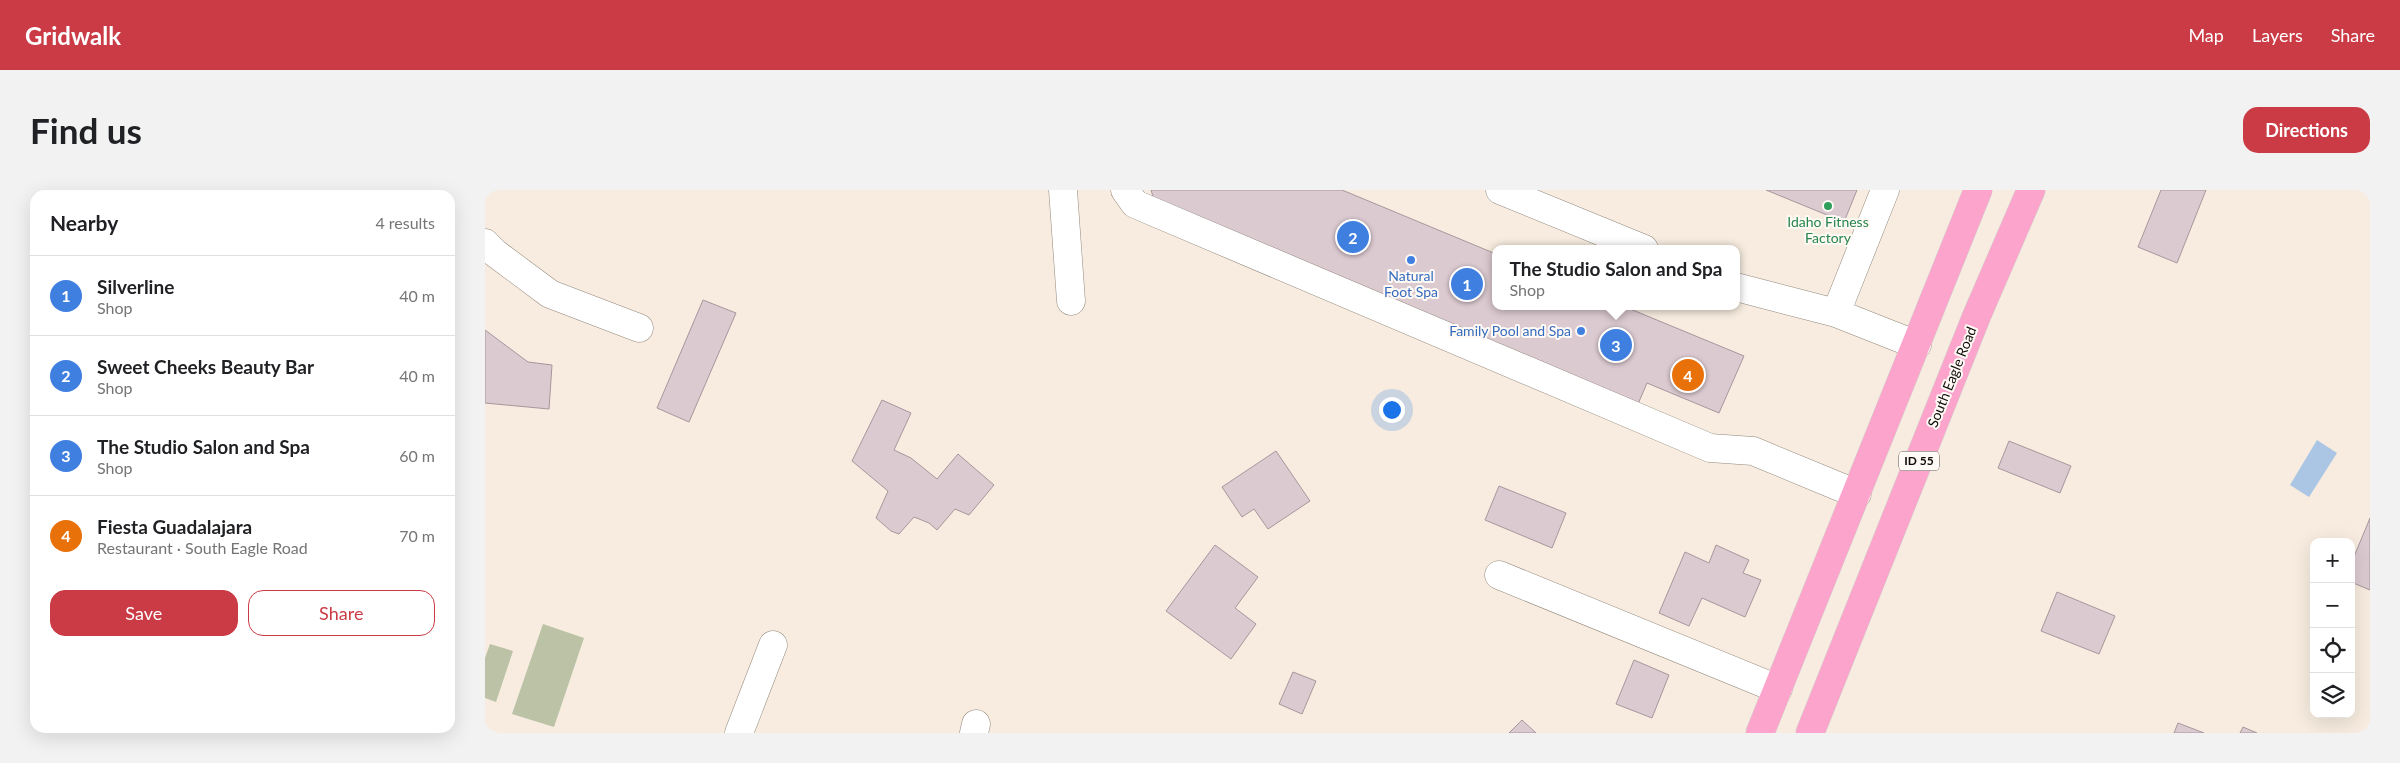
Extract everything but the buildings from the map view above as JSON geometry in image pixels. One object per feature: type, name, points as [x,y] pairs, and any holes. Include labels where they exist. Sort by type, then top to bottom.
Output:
[{"type":"highway","points":[[1760,733],[1978,190]]},
{"type":"highway","name":"South Eagle Road","points":[[1810,733],[1977,316],[2031,190]]},
{"type":"street","points":[[1063,190],[1071,301]]},
{"type":"street","points":[[1125,190],[1135,204],[1710,448],[1753,451],[1857,494]]},
{"type":"street","points":[[1500,190],[1634,245]]},
{"type":"street","points":[[1835,313],[1885,190]]},
{"type":"street","points":[[485,243],[495,253],[549,294],[639,328]]},
{"type":"street","points":[[1740,287],[1835,313],[1917,345]]},
{"type":"street","points":[[1499,575],[1778,689]]},
{"type":"street","points":[[739,733],[773,645]]},
{"type":"green space","points":[[543,624],[584,638],[554,727],[512,714]]},
{"type":"green space","points":[[490,644],[513,651],[496,702],[485,698],[485,658]]},
{"type":"water","points":[[2317,440],[2337,453],[2309,497],[2290,485]]},
{"type":"place","name":"Idaho Fitness Factory","points":[[1828,206]]},
{"type":"place","name":"Sweet Cheeks Beauty Bar","points":[[1353,237]]},
{"type":"place","name":"Natural Foot Spa","points":[[1411,260]]},
{"type":"place","name":"Silverline","points":[[1467,284]]},
{"type":"place","name":"Family Pool and Spa","points":[[1581,331]]},
{"type":"place","name":"The Studio Salon and Spa","points":[[1616,345]]},
{"type":"place","name":"Fiesta Guadalajara","points":[[1688,375]]}]
